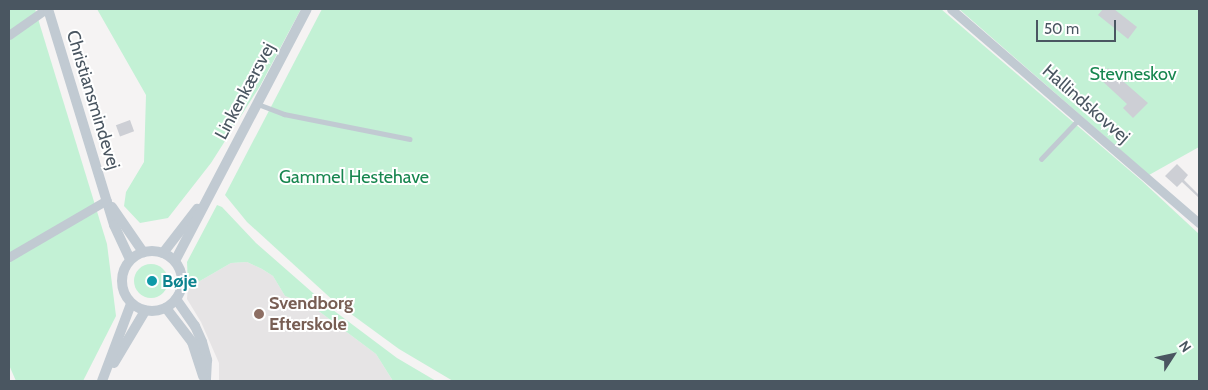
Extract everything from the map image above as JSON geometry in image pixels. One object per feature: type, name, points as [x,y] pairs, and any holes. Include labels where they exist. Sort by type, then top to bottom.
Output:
[{"type":"street","points":[[9,35],[47,9]]},
{"type":"street","name":"Christiansmindevej","points":[[47,9],[114,225],[130,260]]},
{"type":"street","name":"Linkenkærsvej","points":[[175,261],[307,9]]},
{"type":"street","name":"Hallindskovvej","points":[[951,9],[1199,224]]},
{"type":"street","name":"Linkenkærsvej","points":[[163,253],[213,189]]},
{"type":"street","points":[[9,258],[107,200]]},
{"type":"street","name":"Christiansmindevej","points":[[107,200],[143,252]]},
{"type":"street","points":[[143,252],[163,253],[175,261],[182,280],[176,299],[166,308],[156,311],[145,311],[131,304],[122,286],[124,268],[130,260],[143,252]]},
{"type":"street","points":[[176,299],[195,326],[202,342],[207,360],[205,381]]},
{"type":"street","points":[[102,381],[131,304]]},
{"type":"street","points":[[166,308],[192,342],[205,381]]},
{"type":"street","points":[[102,381],[145,311]]},
{"type":"lane","points":[[257,103],[284,114],[410,139]]},
{"type":"lane","points":[[1041,159],[1079,119]]},
{"type":"shaded area","name":"Svendborg Efterskole","points":[[247,262],[273,276],[285,296],[312,306],[376,354],[393,381],[219,381],[219,363],[201,322],[187,299],[188,284],[193,285],[231,263]]},
{"type":"green space","points":[[9,9],[35,9],[107,244],[116,316],[83,381],[16,381],[9,365]]},
{"type":"green space","points":[[97,9],[301,9],[260,86],[211,163],[168,218],[140,223],[124,206],[126,192],[144,162],[146,95]]},
{"type":"green space","name":"Gammel Hestehave","points":[[322,9],[941,9],[1142,181],[1199,234],[1199,381],[453,381],[399,349],[336,303],[247,222],[225,195]]},
{"type":"green space","name":"Stevneskov","points":[[959,9],[1199,9],[1199,147],[1149,175]]},
{"type":"green space","points":[[217,205],[222,207],[256,243],[329,307],[397,358],[436,381],[393,381],[376,354],[312,306],[285,296],[273,276],[247,262],[231,263],[193,285],[188,284],[187,262]]},
{"type":"green space","points":[[151,264],[158,265],[163,269],[167,274],[167,288],[163,293],[158,297],[151,298],[144,297],[139,293],[135,288],[134,281],[135,274],[139,269],[144,265]]},
{"type":"building","points":[[1103,9],[1114,9],[1137,27],[1128,39],[1098,15]]},
{"type":"building","points":[[1108,68],[1148,103],[1133,118],[1123,108],[1127,104],[1099,78]]},
{"type":"building","points":[[130,120],[134,131],[120,136],[116,125]]},
{"type":"building","points":[[1177,164],[1188,175],[1184,180],[1199,195],[1199,198],[1182,182],[1177,187],[1165,176]]},
{"type":"place","name":"Bøje","points":[[152,281]]},
{"type":"place","name":"Svendborg Efterskole","points":[[259,314]]}]
